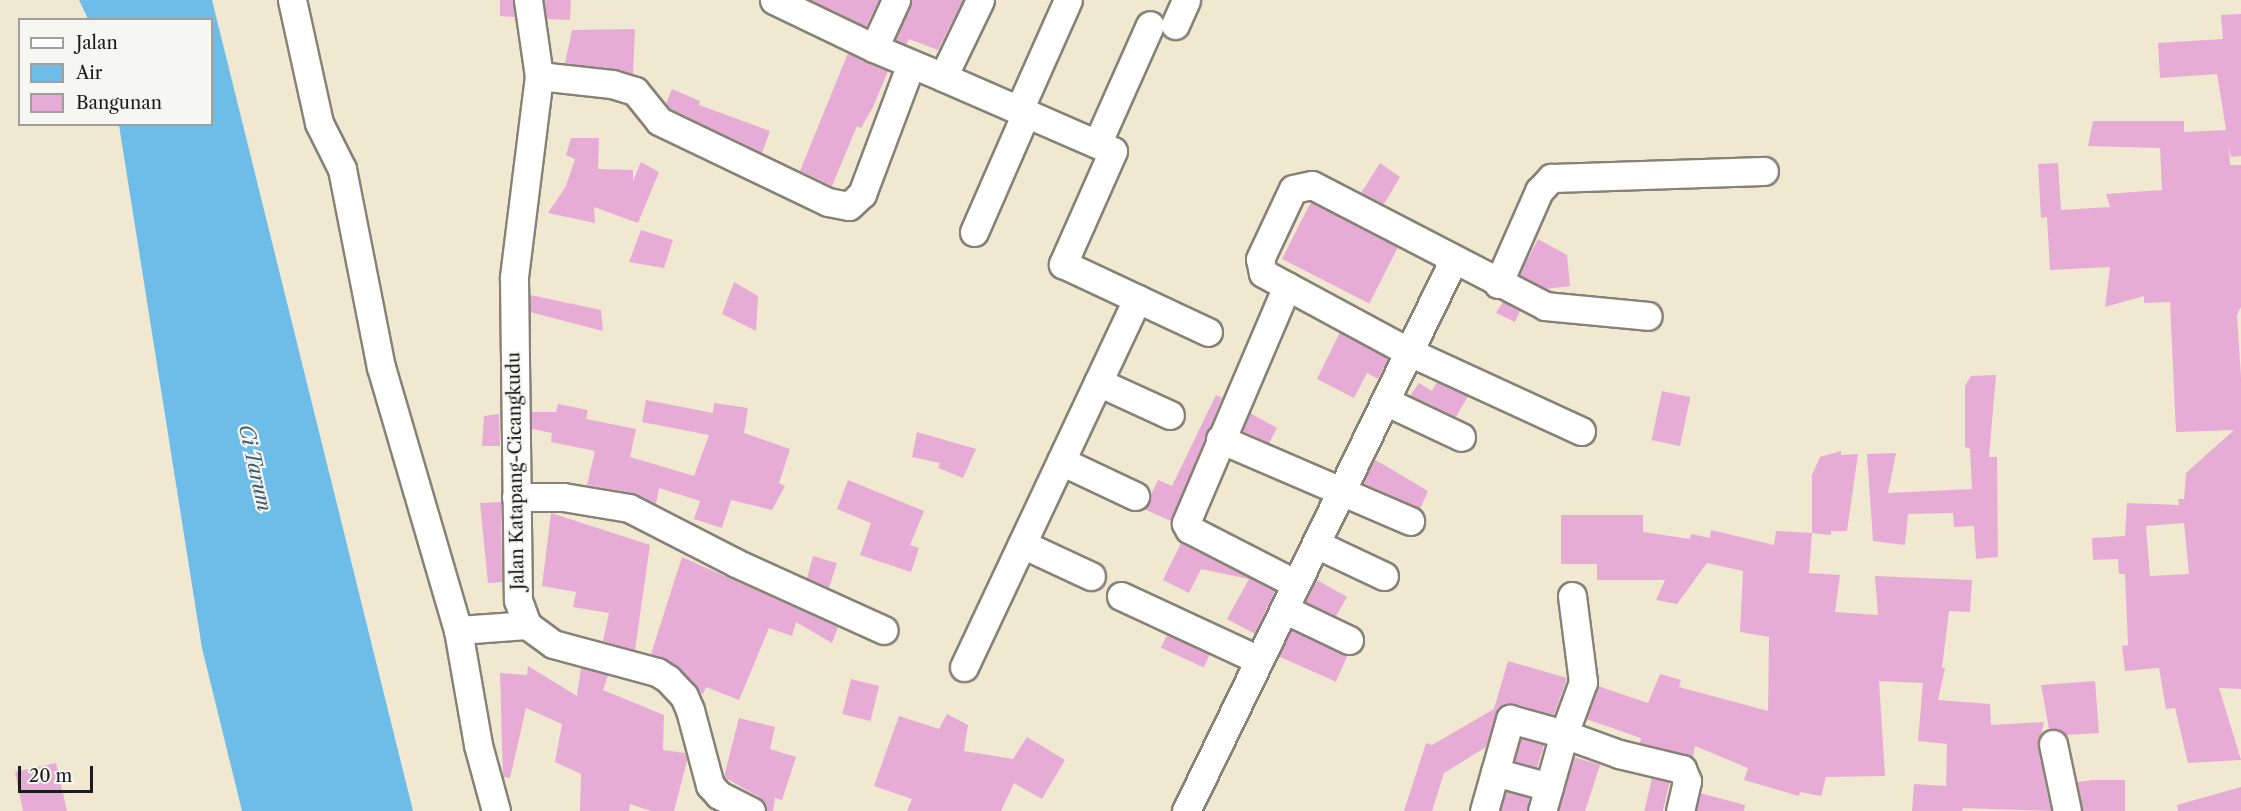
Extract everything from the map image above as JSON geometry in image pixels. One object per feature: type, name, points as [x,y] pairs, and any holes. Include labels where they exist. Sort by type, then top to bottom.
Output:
[{"type":"street","points":[[292,0],[312,102],[342,169],[381,367],[458,630],[478,745],[496,811]]},
{"type":"street","name":"Jalan Katapang-Cicangkudu","points":[[527,625],[518,600],[514,278],[539,76],[528,0]]},
{"type":"street","points":[[774,0],[910,66],[943,77],[1113,151],[1063,264],[1208,332]]},
{"type":"street","points":[[874,48],[896,0]]},
{"type":"street","points":[[943,77],[980,0]]},
{"type":"street","points":[[974,232],[1068,0]]},
{"type":"street","points":[[1097,144],[1162,25],[1186,0]]},
{"type":"street","points":[[539,76],[626,87],[636,91],[659,121],[828,202],[849,206],[862,194],[910,66]]},
{"type":"street","points":[[1498,284],[1539,191],[1551,178],[1764,171]]},
{"type":"street","points":[[1581,431],[1409,352],[1263,273],[1259,264],[1293,189],[1304,184],[1545,306],[1647,316]]},
{"type":"street","points":[[1186,811],[1453,261]]},
{"type":"street","points":[[1287,286],[1220,439],[1187,527],[1296,584]]},
{"type":"street","points":[[964,667],[1137,299]]},
{"type":"street","points":[[1098,382],[1170,415]]},
{"type":"street","points":[[1385,401],[1461,437]]},
{"type":"street","points":[[1220,439],[1342,489],[1410,521]]},
{"type":"street","points":[[1061,461],[1135,496]]},
{"type":"street","points":[[516,497],[562,497],[629,508],[736,563],[884,630]]},
{"type":"street","points":[[1022,544],[1091,576]]},
{"type":"street","points":[[1316,544],[1384,576]]},
{"type":"street","points":[[1121,596],[1259,660]]},
{"type":"street","points":[[1495,772],[1545,799],[1564,734],[1583,682],[1572,596]]},
{"type":"street","points":[[1284,609],[1349,640]]},
{"type":"street","points":[[458,630],[527,625],[553,644],[657,672],[668,679],[684,696],[690,710],[710,785],[719,795],[751,811]]},
{"type":"street","points":[[1484,811],[1510,719],[1564,734],[1619,754],[1682,769],[1687,781],[1680,811]]},
{"type":"street","points":[[2053,744],[2067,811]]},
{"type":"water","name":"Ci Tarum","points":[[79,0],[212,0],[413,811],[242,811],[202,648],[119,126],[213,126],[213,18],[88,18]]},
{"type":"building","points":[[500,0],[513,0],[515,17],[500,16]]},
{"type":"building","points":[[544,0],[571,0],[570,20],[547,19]]},
{"type":"building","points":[[810,0],[879,0],[866,27]]},
{"type":"building","points":[[912,0],[963,0],[938,50],[909,39],[906,45],[895,40]]},
{"type":"building","points":[[2241,14],[2241,156],[2231,157],[2229,146],[2230,165],[2241,165],[2241,307],[2237,315],[2241,377],[2241,689],[2219,688],[2241,760],[2188,763],[2175,708],[2166,709],[2159,668],[2125,671],[2122,646],[2128,645],[2125,574],[2119,574],[2118,559],[2093,560],[2092,538],[2125,536],[2127,503],[2179,505],[2178,499],[2184,499],[2186,473],[2234,430],[2176,432],[2170,302],[2144,303],[2144,296],[2105,307],[2110,267],[2050,270],[2047,217],[2041,218],[2038,164],[2058,163],[2061,210],[2110,207],[2106,194],[2162,190],[2160,148],[2088,146],[2093,121],[2184,121],[2184,132],[2226,130],[2217,74],[2160,78],[2158,43],[2223,39],[2221,15]],"holes":[[[2184,523],[2189,574],[2150,576],[2146,526]]]},
{"type":"building","points":[[635,29],[633,74],[565,63],[572,30]]},
{"type":"building","points":[[848,53],[888,71],[873,107],[861,128],[857,126],[832,186],[800,171]]},
{"type":"building","points":[[672,89],[700,101],[699,105],[770,131],[762,153],[669,108],[666,104]]},
{"type":"building","points":[[571,138],[599,138],[598,169],[633,170],[633,181],[641,162],[659,172],[638,223],[594,207],[595,223],[548,213],[566,186],[575,159],[566,155]]},
{"type":"building","points":[[1380,163],[1400,177],[1384,204],[1361,193]]},
{"type":"building","points":[[1311,202],[1398,246],[1369,304],[1282,259]]},
{"type":"building","points":[[641,230],[673,240],[664,268],[629,262]]},
{"type":"building","points":[[1538,239],[1567,255],[1570,286],[1546,289],[1519,275]]},
{"type":"building","points":[[734,282],[758,296],[756,331],[722,314]]},
{"type":"building","points":[[530,295],[601,310],[603,331],[530,312]]},
{"type":"building","points":[[1503,302],[1520,311],[1515,322],[1496,313]]},
{"type":"building","points":[[1340,332],[1388,359],[1378,379],[1367,373],[1354,398],[1317,379]]},
{"type":"building","points":[[1996,375],[1989,457],[1997,457],[1998,557],[1976,559],[1974,526],[1954,527],[1953,513],[1908,514],[1905,545],[1873,541],[1867,454],[1896,453],[1888,493],[1972,489],[1970,449],[1965,447],[1965,386],[1971,376]]},
{"type":"building","points":[[1437,382],[1468,396],[1456,417],[1410,396],[1419,383],[1432,391]]},
{"type":"building","points":[[1662,391],[1690,397],[1680,446],[1652,440]]},
{"type":"building","points":[[1216,395],[1222,398],[1171,521],[1144,509],[1158,480],[1172,486]]},
{"type":"building","points":[[646,400],[713,413],[714,403],[748,408],[744,433],[790,449],[779,483],[785,486],[772,510],[731,500],[722,528],[694,519],[700,501],[659,488],[656,504],[632,493],[587,485],[595,451],[551,442],[552,433],[532,429],[531,412],[556,412],[558,404],[588,410],[586,419],[636,429],[630,457],[694,476],[709,435],[642,422]]},
{"type":"building","points":[[1250,413],[1277,428],[1269,443],[1242,431]]},
{"type":"building","points":[[499,414],[500,446],[482,446],[484,416]]},
{"type":"building","points":[[917,432],[976,449],[963,478],[938,468],[940,463],[912,457]]},
{"type":"building","points":[[1841,451],[1841,455],[1858,454],[1847,531],[1831,531],[1831,535],[1812,533],[1812,475],[1820,457]]},
{"type":"building","points":[[1374,459],[1428,491],[1420,509],[1363,483]]},
{"type":"building","points":[[848,480],[924,511],[910,545],[919,548],[911,572],[860,555],[871,523],[837,509]]},
{"type":"building","points":[[501,502],[502,582],[488,583],[480,503]]},
{"type":"building","points":[[551,513],[650,545],[635,650],[603,641],[609,613],[573,607],[576,592],[542,586]]},
{"type":"building","points":[[1561,515],[1643,515],[1643,532],[1690,539],[1691,534],[1710,538],[1711,530],[1774,545],[1776,531],[1812,533],[1809,573],[1840,575],[1835,612],[1878,615],[1875,576],[1972,580],[1970,612],[1949,611],[1942,668],[1945,668],[1938,700],[1990,704],[1991,725],[2044,722],[2038,747],[2051,811],[1963,808],[1962,811],[1912,811],[1914,784],[1946,786],[1947,744],[1918,741],[1923,683],[1879,681],[1885,776],[1826,777],[1821,796],[1800,792],[1799,796],[1744,780],[1748,768],[1695,746],[1693,758],[1640,743],[1641,738],[1586,719],[1598,686],[1648,703],[1660,674],[1681,680],[1679,687],[1768,711],[1769,637],[1740,632],[1743,571],[1707,563],[1677,604],[1656,600],[1665,580],[1597,580],[1597,564],[1561,564]]},
{"type":"building","points":[[1181,543],[1275,591],[1255,634],[1227,619],[1249,579],[1201,569],[1189,593],[1163,580]]},
{"type":"building","points":[[813,556],[837,563],[829,588],[807,578]]},
{"type":"building","points":[[682,557],[838,627],[832,643],[796,622],[792,636],[769,628],[739,700],[706,687],[703,694],[699,692],[677,666],[651,654]]},
{"type":"building","points":[[1317,580],[1347,597],[1336,616],[1305,602]]},
{"type":"building","points":[[1291,630],[1348,655],[1336,682],[1279,656]]},
{"type":"building","points":[[1167,635],[1210,655],[1204,668],[1161,648]]},
{"type":"building","points":[[1508,661],[1567,678],[1554,715],[1514,704],[1499,707],[1486,747],[1444,773],[1432,811],[1404,811],[1426,743],[1432,745],[1494,709]]},
{"type":"building","points":[[528,666],[577,696],[581,668],[608,675],[603,690],[664,715],[663,750],[685,753],[687,761],[674,811],[651,811],[630,804],[629,811],[580,811],[581,774],[555,762],[562,724],[526,708],[510,778],[503,777],[500,673],[527,675]]},
{"type":"building","points":[[851,679],[879,686],[870,721],[842,714]]},
{"type":"building","points":[[2095,681],[2099,733],[2066,735],[2049,729],[2041,685]]},
{"type":"building","points":[[947,714],[968,725],[964,751],[1013,759],[1027,737],[1065,760],[1042,799],[1014,783],[1001,811],[907,811],[912,799],[874,786],[899,716],[939,729]]},
{"type":"building","points":[[739,718],[775,727],[770,749],[796,757],[782,800],[775,798],[773,811],[767,811],[759,797],[724,777]]},
{"type":"building","points":[[1521,738],[1544,745],[1537,768],[1514,761]]},
{"type":"building","points":[[1574,757],[1600,765],[1585,811],[1558,811]]},
{"type":"building","points":[[56,763],[67,811],[23,811],[15,772]]},
{"type":"building","points":[[1652,778],[1670,782],[1663,811],[1644,811]]},
{"type":"building","points":[[2125,780],[2125,811],[2082,811],[2077,782]]},
{"type":"building","points":[[2241,787],[2241,811],[2178,811],[2177,805]]},
{"type":"building","points":[[1506,791],[1529,798],[1527,811],[1500,811]]},
{"type":"building","points":[[1700,793],[1745,805],[1744,811],[1696,811]]}]
